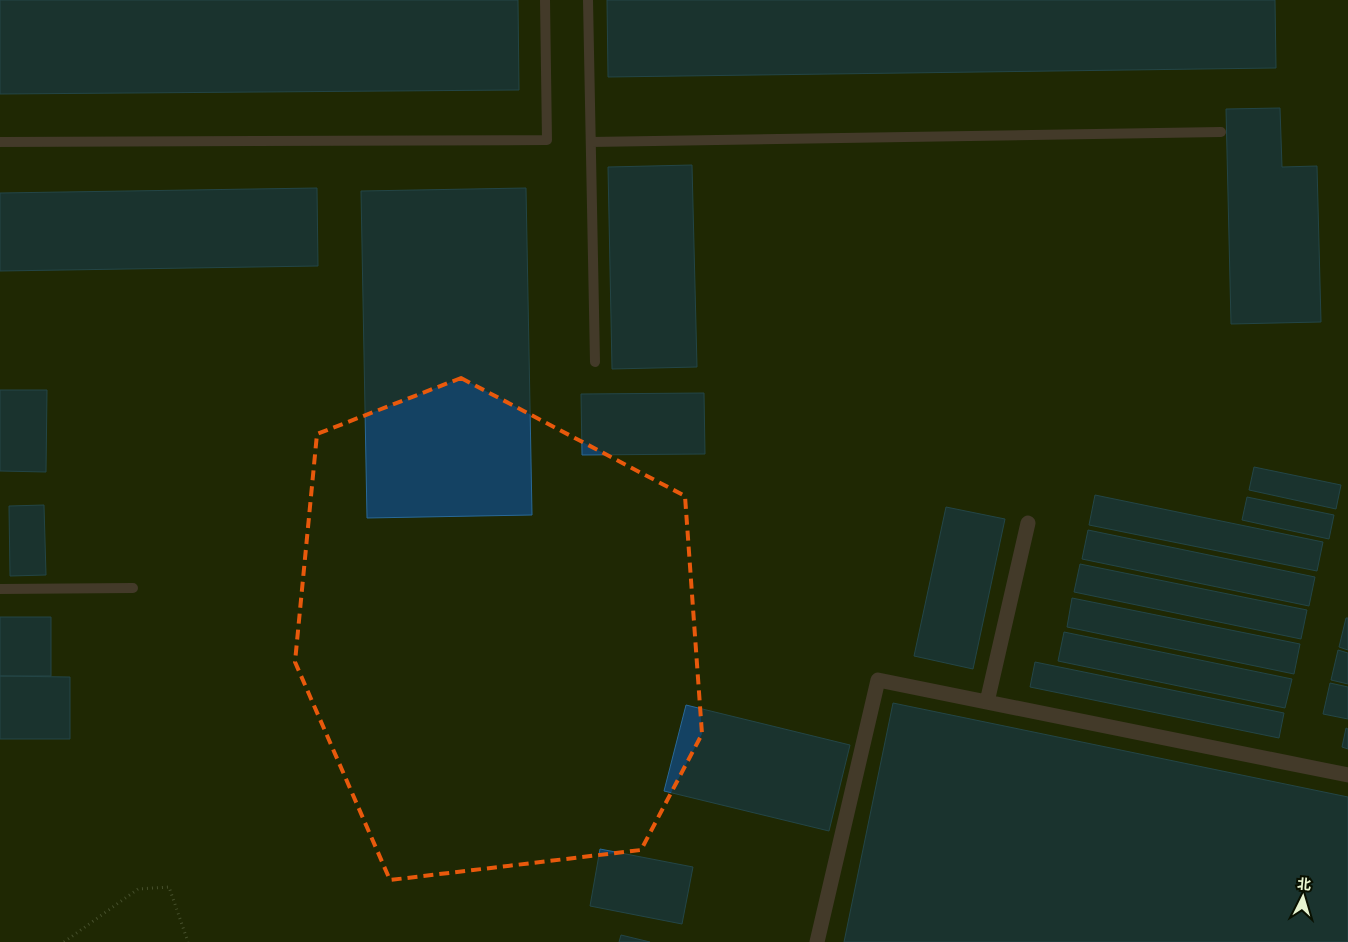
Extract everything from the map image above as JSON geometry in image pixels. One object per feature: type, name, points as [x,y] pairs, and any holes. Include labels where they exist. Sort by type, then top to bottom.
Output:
[{"type":"street","points":[[987,702],[1028,523]]},
{"type":"street","points":[[817,942],[878,680],[1348,775]]},
{"type":"lane","points":[[0,142],[547,140],[545,0]]},
{"type":"lane","points":[[588,0],[595,362]]},
{"type":"lane","points":[[591,142],[1221,132]]},
{"type":"lane","points":[[0,589],[133,588]]},
{"type":"path","points":[[64,942],[138,889],[169,887],[188,942]]},
{"type":"highlighted area","points":[[461,378],[685,496],[702,734],[641,850],[390,880],[295,662],[317,434]]},
{"type":"building","points":[[0,0],[518,0],[519,90],[0,94]]},
{"type":"building","points":[[607,0],[1275,0],[1276,68],[608,77]]},
{"type":"building","points":[[1280,108],[1282,167],[1317,166],[1321,322],[1231,324],[1226,109]]},
{"type":"building","points":[[692,165],[697,367],[612,369],[608,167]]},
{"type":"building","points":[[317,188],[318,266],[0,271],[0,193]]},
{"type":"building","points":[[526,188],[532,515],[367,518],[361,191]]},
{"type":"building","points":[[0,390],[47,390],[46,472],[0,471]]},
{"type":"building","points":[[704,393],[705,454],[582,455],[581,394]]},
{"type":"building","points":[[1254,467],[1341,485],[1336,509],[1249,490]]},
{"type":"building","points":[[1095,495],[1323,542],[1317,571],[1089,525]]},
{"type":"building","points":[[1247,497],[1334,515],[1329,539],[1242,520]]},
{"type":"building","points":[[44,505],[46,575],[10,576],[9,506]]},
{"type":"building","points":[[946,507],[1005,519],[973,669],[914,656]]},
{"type":"building","points":[[1088,530],[1315,577],[1309,606],[1082,559]]},
{"type":"building","points":[[1080,564],[1307,610],[1301,639],[1074,592]]},
{"type":"building","points":[[1072,598],[1300,644],[1294,674],[1067,627]]},
{"type":"building","points":[[0,617],[51,617],[51,676],[0,676]]},
{"type":"building","points":[[1346,618],[1348,618],[1348,650],[1339,647]]},
{"type":"building","points":[[1064,632],[1292,679],[1285,708],[1058,661]]},
{"type":"building","points":[[1338,650],[1348,653],[1348,684],[1331,680]]},
{"type":"building","points":[[1035,662],[1284,713],[1279,738],[1030,687]]},
{"type":"building","points":[[0,676],[70,677],[70,739],[0,739]]},
{"type":"building","points":[[1330,683],[1348,687],[1348,719],[1323,714]]},
{"type":"building","points":[[893,703],[1348,797],[1348,942],[844,942]]},
{"type":"building","points":[[686,705],[850,745],[829,831],[664,791]]},
{"type":"building","points":[[1346,728],[1348,729],[1348,749],[1342,747]]},
{"type":"building","points":[[600,849],[693,867],[682,924],[590,906]]},
{"type":"building","points":[[621,935],[650,942],[619,942]]}]
